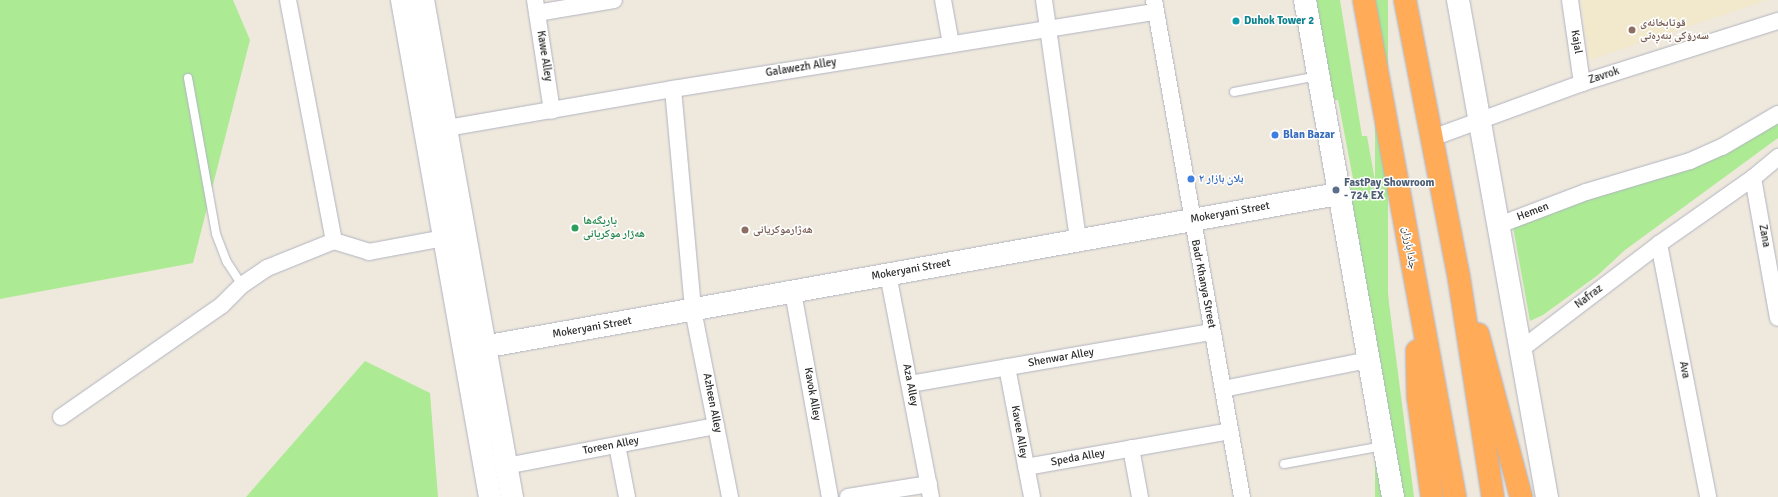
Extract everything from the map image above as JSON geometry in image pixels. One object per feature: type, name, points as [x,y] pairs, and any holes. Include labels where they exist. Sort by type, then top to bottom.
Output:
[{"type":"highway","name":"جادا بارزان","points":[[1364,0],[1455,497]]},
{"type":"highway","points":[[1405,0],[1458,278],[1493,497]]},
{"type":"highway","points":[[1458,278],[1484,350],[1521,497]]},
{"type":"highway","points":[[1415,282],[1418,397],[1432,497]]},
{"type":"main road","points":[[402,0],[490,497]]},
{"type":"main road","points":[[424,0],[447,128],[483,348],[512,497]]},
{"type":"main road","points":[[1305,0],[1338,194],[1393,497]]},
{"type":"main road","points":[[1458,0],[1547,497]]},
{"type":"main road","name":"Mokeryani Street","points":[[483,348],[1338,194]]},
{"type":"street","points":[[288,0],[334,241]]},
{"type":"street","points":[[536,6],[614,0]]},
{"type":"street","points":[[943,0],[951,44]]},
{"type":"street","points":[[1044,0],[1078,240]]},
{"type":"street","name":"Kajal","points":[[1570,0],[1582,83]]},
{"type":"street","name":"Kawe Alley","points":[[536,6],[552,111]]},
{"type":"street","name":"Galawezh Alley","points":[[447,128],[673,89],[951,44],[1049,30],[1155,6]]},
{"type":"street","name":"Badr Khanya Street","points":[[1155,6],[1191,220],[1242,497]]},
{"type":"street","name":"Zavrok","points":[[1432,138],[1479,119],[1582,83],[1778,21]]},
{"type":"street","name":"Azheen Alley","points":[[673,89],[693,310],[730,497]]},
{"type":"street","name":"Hemen","points":[[1499,225],[1586,192],[1690,161],[1722,147],[1778,114]]},
{"type":"street","name":"Nafraz","points":[[1520,350],[1659,244],[1753,178],[1778,157]]},
{"type":"street","name":"Zana","points":[[1753,178],[1776,292],[1778,318]]},
{"type":"street","points":[[61,417],[222,304],[242,285],[267,268],[334,241],[369,252],[444,238]]},
{"type":"street","name":"Ava","points":[[1659,244],[1708,497]]},
{"type":"street","name":"Aza Alley","points":[[888,274],[930,490]]},
{"type":"street","name":"Kavok Alley","points":[[793,292],[830,497]]},
{"type":"street","name":"Shenwar Alley","points":[[910,384],[1212,332]]},
{"type":"street","points":[[1223,389],[1368,360]]},
{"type":"street","name":"Kavee Alley","points":[[1007,367],[1032,497]]},
{"type":"street","name":"Toreen Alley","points":[[506,466],[716,426]]},
{"type":"street","name":"Speda Alley","points":[[1026,467],[1230,431]]},
{"type":"street","points":[[617,445],[626,497]]},
{"type":"street","points":[[1131,448],[1140,497]]},
{"type":"street","points":[[848,497],[930,490]]},
{"type":"lane","points":[[1234,92],[1319,76]]},
{"type":"lane","points":[[188,78],[216,234],[227,262],[242,285]]},
{"type":"lane","points":[[1284,464],[1384,446]]},
{"type":"shaded area","name":"قوتابخانەی سەرۆکی بنەڕەتی","points":[[1581,0],[1768,0],[1589,60]]},
{"type":"green space","points":[[0,0],[233,0],[250,40],[193,263],[0,299]]},
{"type":"green space","points":[[1310,0],[1340,0],[1362,136],[1367,136],[1381,214],[1389,303],[1414,497],[1400,497],[1343,187],[1354,184],[1338,100],[1327,101]]},
{"type":"green space","points":[[1375,0],[1388,0],[1388,497],[1375,497]]},
{"type":"green space","points":[[1778,116],[1778,138],[1625,250],[1598,275],[1543,315],[1530,321],[1513,227]]},
{"type":"green space","points":[[365,361],[430,393],[438,497],[246,497]]},
{"type":"place","name":"Duhok Tower 2","points":[[1236,21]]},
{"type":"place","name":"قوتابخانەی سەرۆکی بنەڕەتی","points":[[1632,30]]},
{"type":"place","name":"Blan Bazar","points":[[1275,135]]},
{"type":"place","name":"بلان بازار ٢","points":[[1191,179]]},
{"type":"place","name":"FastPay Showroom - 724 EX","points":[[1336,190]]},
{"type":"place","name":"یاریگەها هەژار موکریانی","points":[[575,228]]},
{"type":"place","name":"ھەژارموکریانی","points":[[745,230]]}]
